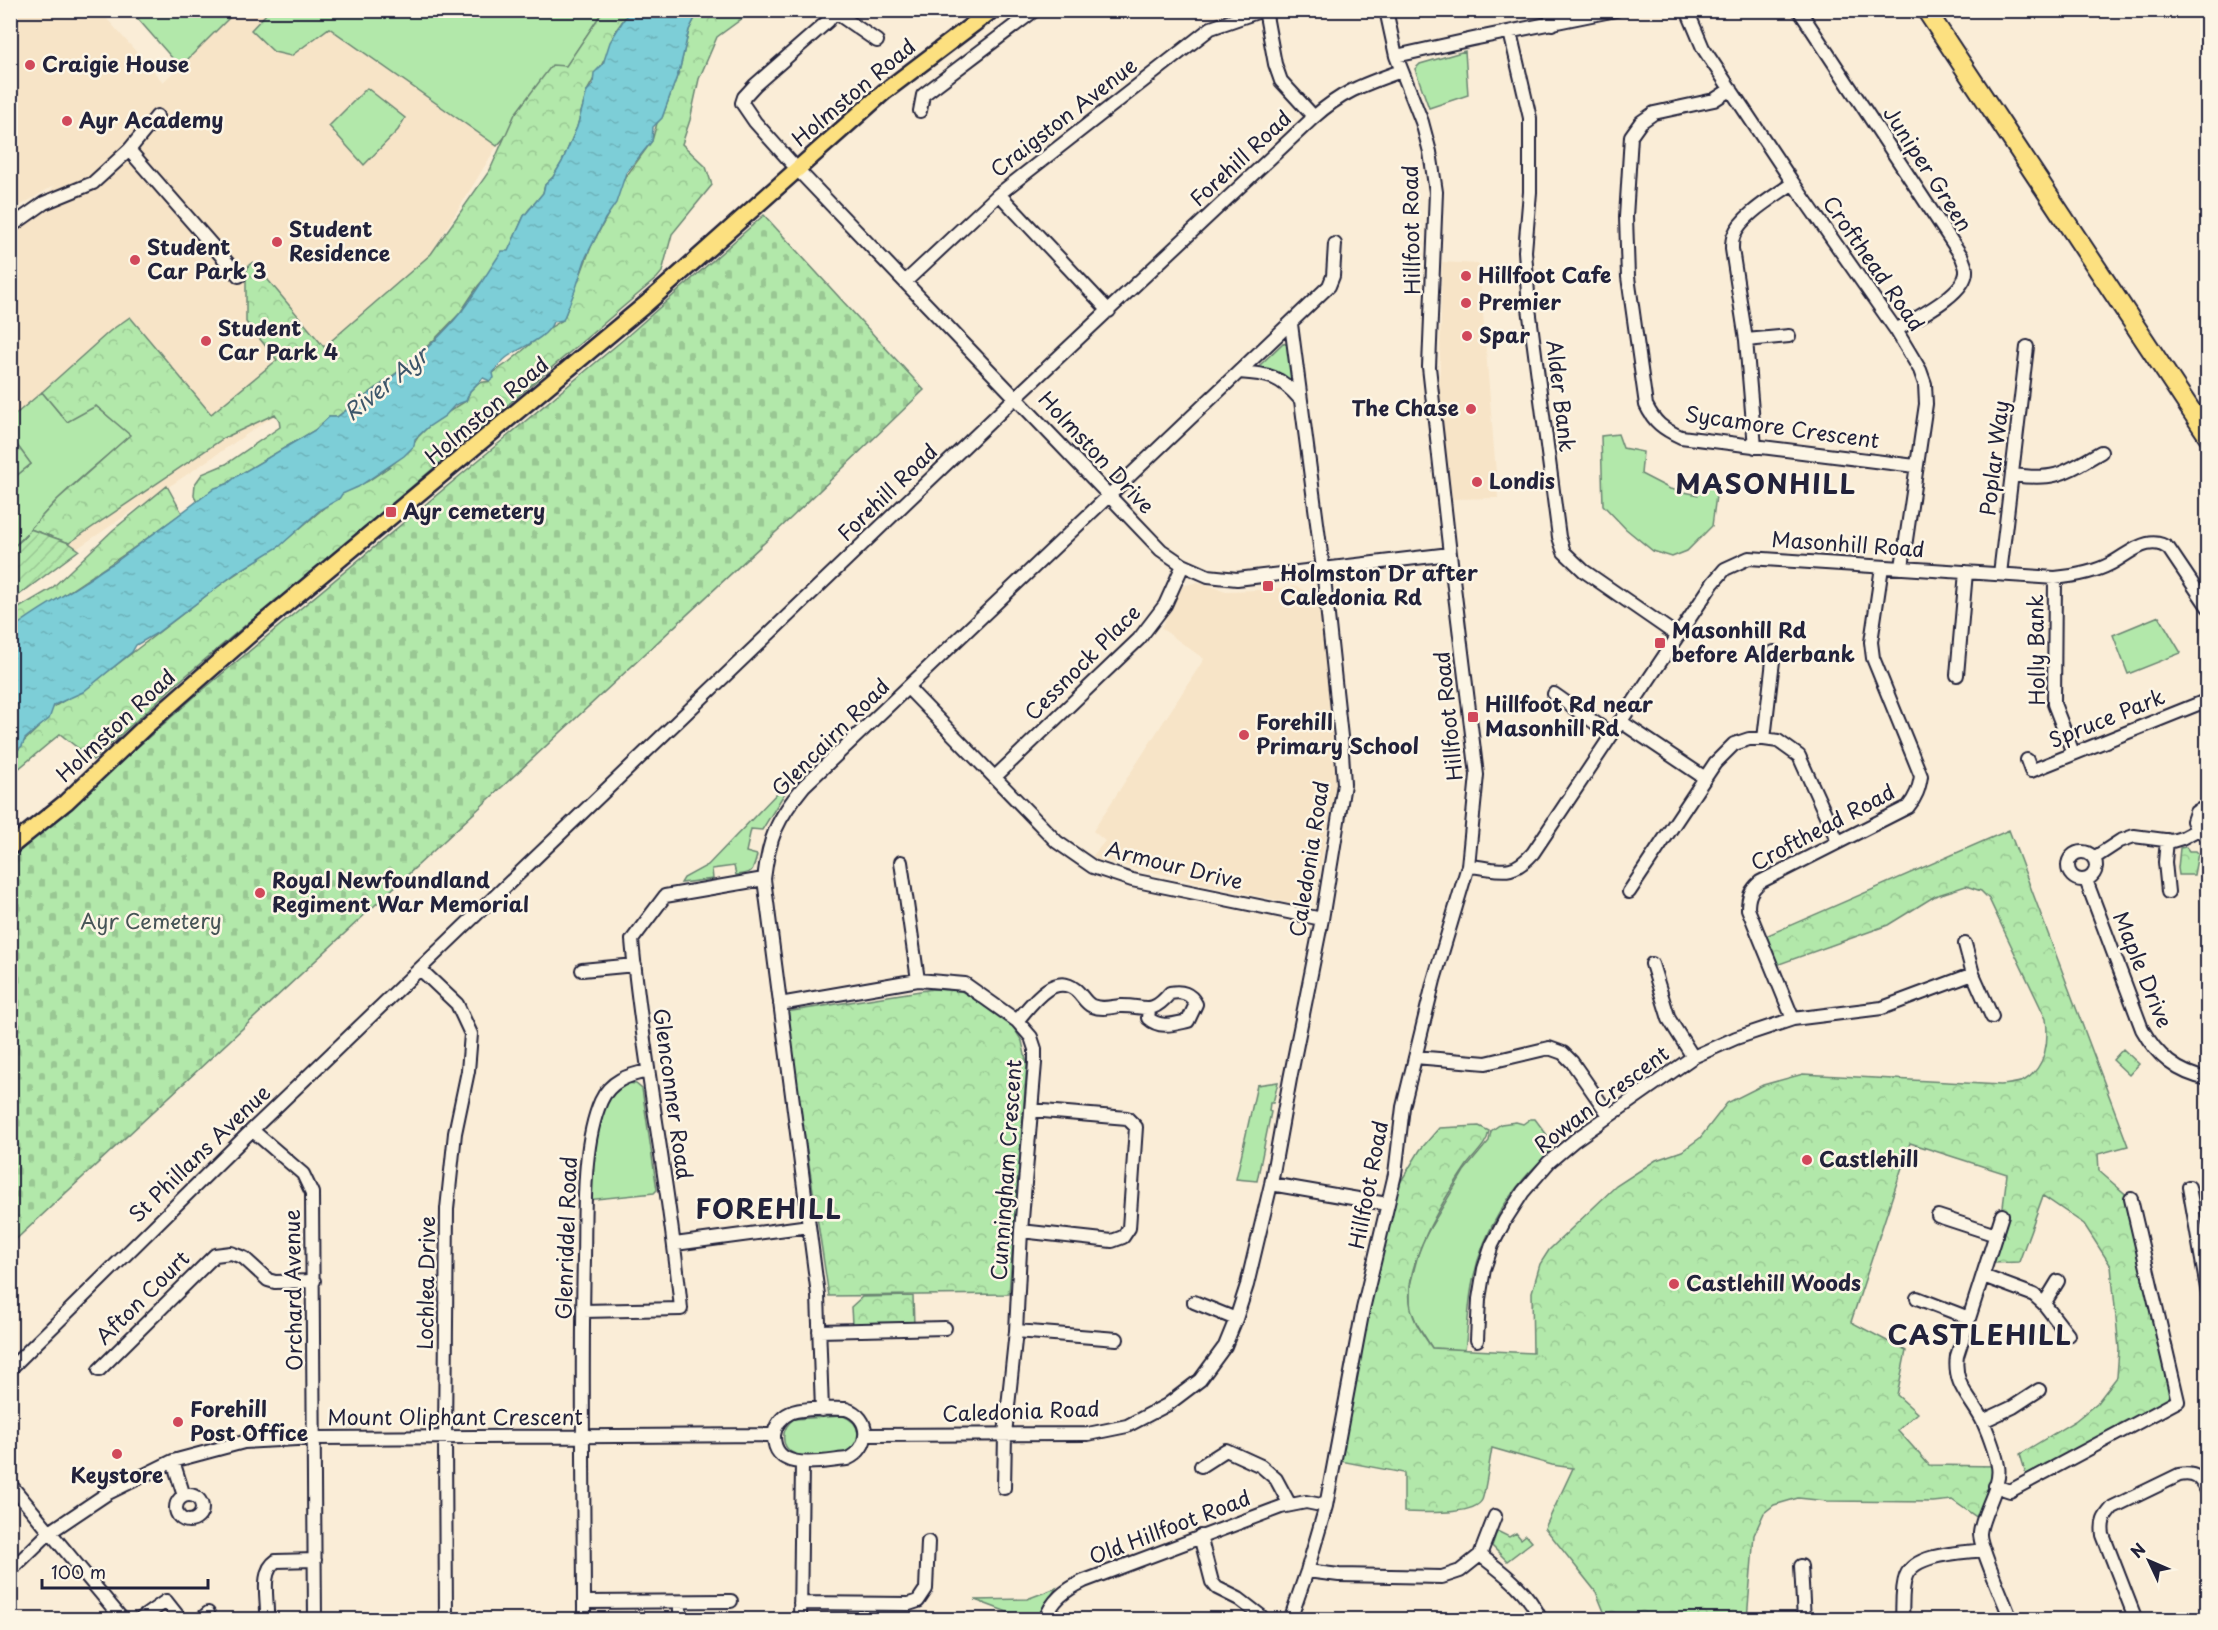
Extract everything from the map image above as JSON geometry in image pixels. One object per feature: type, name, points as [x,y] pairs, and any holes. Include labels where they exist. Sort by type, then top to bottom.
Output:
[{"type":"highway","points":[[1926,10],[2208,436]]},
{"type":"main road","name":"Holmston Road","points":[[10,846],[66,801],[165,708],[256,629],[638,311],[884,92],[993,10]]},
{"type":"street","points":[[920,111],[923,95],[1035,10]]},
{"type":"street","points":[[1264,10],[1275,64],[1281,81],[1314,117]]},
{"type":"street","name":"Craigston Avenue","points":[[905,282],[999,194],[1211,28],[1264,10]]},
{"type":"street","name":"Hillfoot Road","points":[[1290,1620],[1326,1506],[1363,1309],[1395,1174],[1403,1107],[1434,980],[1468,866],[1477,775],[1430,367],[1435,182],[1422,122],[1396,56],[1386,10]]},
{"type":"street","points":[[1550,10],[1552,24]]},
{"type":"street","points":[[1396,56],[1616,10]]},
{"type":"street","name":"Crofthead Road","points":[[1687,10],[1703,48],[1793,183],[1896,330],[1920,370],[1925,384],[1926,404],[1902,567]]},
{"type":"street","name":"Juniper Green","points":[[1799,10],[1962,257],[1966,271],[1963,284],[1954,293],[1896,330]]},
{"type":"street","name":"Holmston Drive","points":[[836,11],[828,21],[755,85],[744,97],[742,103],[755,122],[797,169],[1161,550],[1183,565],[1208,576],[1236,579],[1450,554]]},
{"type":"street","points":[[836,11],[877,41]]},
{"type":"street","name":"Alder Bank","points":[[1510,32],[1530,118],[1530,192],[1525,251],[1529,308],[1559,537],[1564,552],[1584,572],[1678,636]]},
{"type":"street","name":"Forehill Road","points":[[420,969],[1016,397],[1314,117],[1333,100],[1352,89],[1401,71]]},
{"type":"street","name":"Sycamore Crescent","points":[[1731,89],[1714,99],[1654,113],[1641,122],[1631,136],[1626,217],[1628,277],[1646,405],[1653,419],[1664,430],[1681,437],[1916,466]]},
{"type":"street","points":[[10,227],[44,203],[93,183],[129,150],[157,116]]},
{"type":"street","points":[[129,150],[239,276]]},
{"type":"street","points":[[1755,447],[1746,340],[1732,249],[1733,236],[1738,227],[1755,211],[1793,183]]},
{"type":"street","points":[[999,194],[1109,311]]},
{"type":"street","name":"Glencairn Road","points":[[822,1410],[818,1295],[764,879],[767,852],[775,827],[804,786],[1329,286],[1333,276],[1335,244]]},
{"type":"street","name":"Caledonia Road","points":[[866,1435],[1088,1434],[1127,1426],[1167,1406],[1200,1380],[1224,1346],[1236,1319],[1247,1285],[1271,1185],[1322,919],[1344,784],[1323,569],[1291,324]]},
{"type":"street","points":[[1746,340],[1789,335]]},
{"type":"street","name":"Poplar Way","points":[[2000,574],[2027,347]]},
{"type":"street","points":[[1239,372],[1268,374],[1282,381],[1300,399]]},
{"type":"street","points":[[2013,475],[2037,479],[2062,475],[2101,452]]},
{"type":"street","name":"Masonhill Road","points":[[1468,866],[1513,870],[1521,866],[1533,853],[1611,734],[1725,569],[1749,558],[2055,578],[2087,573],[2108,566],[2146,544],[2164,545],[2208,607]]},
{"type":"street","name":"Cessnock Place","points":[[995,777],[1139,639],[1165,605],[1183,565]]},
{"type":"street","name":"Crofthead Road","points":[[1793,1019],[1748,909],[1748,898],[1752,888],[1908,807],[1916,797],[1919,788],[1921,776],[1873,658],[1871,642],[1882,567]]},
{"type":"street","points":[[1957,675],[1966,572]]},
{"type":"street","name":"Holly Bank","points":[[2055,578],[2054,704],[2057,717],[2073,753]]},
{"type":"street","points":[[1764,739],[1774,652]]},
{"type":"street","name":"Armour Drive","points":[[908,688],[1057,842],[1093,867],[1132,880],[1322,919]]},
{"type":"street","points":[[1554,694],[1611,734]]},
{"type":"street","name":"Spruce Park","points":[[2027,760],[2031,771],[2208,700]]},
{"type":"street","points":[[1620,721],[1705,778]]},
{"type":"street","points":[[1629,892],[1714,763],[1734,744],[1749,739],[1778,741],[1799,756],[1838,842]]},
{"type":"street","name":"Maple Drive","points":[[2202,832],[2194,825],[2194,816],[2200,808],[2208,806]]},
{"type":"street","name":"Maple Drive","points":[[2202,832],[2167,840],[2134,836],[2120,841],[2094,858],[2086,852],[2080,852],[2072,857],[2068,866],[2072,876],[2086,880],[2142,1029],[2151,1045],[2179,1070],[2208,1079]]},
{"type":"street","points":[[2167,840],[2165,862],[2168,892]]},
{"type":"street","points":[[2086,880],[2096,871],[2097,864],[2094,858]]},
{"type":"street","points":[[901,862],[918,980]]},
{"type":"street","name":"Glenconner Road","points":[[583,1311],[681,1310],[675,1244],[648,1071],[632,940],[665,896],[764,879]]},
{"type":"street","points":[[1965,944],[1973,974],[1992,1017]]},
{"type":"street","name":"Rowan Crescent","points":[[1652,964],[1670,1019],[1693,1057]]},
{"type":"street","points":[[582,970],[634,965]]},
{"type":"street","name":"St Phillans Avenue","points":[[10,1369],[252,1130],[420,969]]},
{"type":"street","name":"Lochlea Drive","points":[[420,969],[457,1004],[471,1034],[468,1071],[455,1133],[447,1209],[446,1620]]},
{"type":"street","name":"Rowan Crescent","points":[[1478,1341],[1479,1299],[1484,1269],[1504,1220],[1522,1192],[1549,1162],[1609,1115],[1693,1057],[1736,1038],[1793,1019],[1881,1008],[1973,974]]},
{"type":"street","name":"Cunningham Crescent","points":[[780,1004],[918,980],[965,984],[1017,1021],[1031,1037],[1035,1049],[1016,1331],[1005,1434],[1003,1488]]},
{"type":"street","points":[[1017,1021],[1050,987],[1063,984],[1075,988],[1089,1005],[1110,1009],[1119,1006],[1149,1010]]},
{"type":"street","points":[[1415,1058],[1486,1063],[1550,1047],[1563,1053],[1572,1062],[1609,1115]]},
{"type":"street","name":"Glenriddel Road","points":[[584,1620],[583,1311],[585,1195],[590,1141],[601,1100],[611,1085],[625,1077],[648,1071]]},
{"type":"street","points":[[1021,1231],[1112,1241],[1123,1237],[1129,1228],[1136,1127],[1127,1118],[1031,1110]]},
{"type":"street","name":"Orchard Avenue","points":[[252,1130],[303,1173],[312,1193],[315,1620]]},
{"type":"street","points":[[1271,1185],[1387,1204]]},
{"type":"street","points":[[2189,1187],[2202,1234],[2208,1294]]},
{"type":"street","points":[[1995,1486],[2010,1491],[2178,1401],[2131,1199]]},
{"type":"street","points":[[2002,1215],[1957,1356],[1955,1369],[1958,1382],[1983,1420],[1998,1466],[1995,1486],[1980,1534],[2011,1620]]},
{"type":"street","points":[[1938,1216],[1996,1235]]},
{"type":"street","points":[[675,1244],[808,1226]]},
{"type":"street","name":"Afton Court","points":[[99,1370],[215,1255],[231,1253],[244,1258],[268,1280],[275,1282],[314,1281]]},
{"type":"street","points":[[1983,1276],[2034,1295],[2068,1335]]},
{"type":"street","points":[[2044,1304],[2058,1281]]},
{"type":"street","points":[[1917,1298],[1969,1318]]},
{"type":"street","points":[[1194,1302],[1236,1319]]},
{"type":"street","points":[[819,1331],[945,1328]]},
{"type":"street","points":[[1016,1331],[1117,1339]]},
{"type":"street","points":[[1983,1420],[2013,1407],[2039,1390]]},
{"type":"street","points":[[846,1408],[856,1413],[864,1423],[866,1435],[861,1449],[847,1459],[802,1463],[789,1460],[781,1454],[775,1444],[774,1435],[779,1422],[789,1414],[822,1410],[846,1408]]},
{"type":"street","name":"Mount Oliphant Crescent","points":[[10,1571],[50,1532],[108,1493],[173,1461],[244,1442],[315,1438],[774,1435]]},
{"type":"street","points":[[1201,1466],[1226,1450],[1261,1466],[1276,1479],[1290,1505]]},
{"type":"street","points":[[173,1461],[184,1496]]},
{"type":"street","points":[[800,1620],[802,1463]]},
{"type":"street","points":[[2132,1618],[2103,1535],[2102,1524],[2105,1515],[2113,1507],[2179,1475],[2195,1474],[2208,1493]]},
{"type":"street","points":[[10,1484],[123,1620]]},
{"type":"street","name":"Old Hillfoot Road","points":[[1045,1620],[1057,1598],[1071,1587],[1200,1536],[1290,1505],[1306,1502],[1326,1506]]},
{"type":"street","points":[[1307,1571],[1339,1575],[1442,1576],[1460,1571],[1480,1555],[1495,1516]]},
{"type":"street","points":[[1200,1536],[1212,1582],[1217,1588],[1244,1603],[1261,1616]]},
{"type":"street","points":[[800,1603],[909,1604],[918,1601],[926,1589],[928,1542]]},
{"type":"street","points":[[1902,1620],[1905,1578],[1912,1566],[1922,1560],[1984,1550]]},
{"type":"street","points":[[1480,1555],[1528,1596],[1541,1620]]},
{"type":"street","points":[[267,1612],[266,1575],[271,1564],[276,1561],[315,1560]]},
{"type":"street","points":[[1801,1566],[1804,1620]]},
{"type":"street","points":[[139,1620],[166,1601],[181,1620]]},
{"type":"street","points":[[584,1602],[731,1601]]},
{"type":"street","points":[[680,1603],[680,1620]]},
{"type":"street","points":[[1237,1615],[1244,1603]]},
{"type":"shaded area","points":[[11,11],[100,11],[163,82],[237,11],[325,11],[358,49],[497,146],[431,254],[293,403],[11,593],[11,234],[55,185],[11,211]]},
{"type":"shaded area","points":[[1442,262],[1479,264],[1498,498],[1452,499],[1439,402]]},
{"type":"shaded area","name":"Forehill Primary School","points":[[1198,582],[1226,591],[1297,586],[1318,601],[1336,783],[1316,889],[1293,904],[1091,858],[1105,841],[1093,831],[1204,659],[1161,628],[1182,586]]},
{"type":"green space","points":[[131,11],[236,11],[180,67]]},
{"type":"green space","points":[[269,11],[603,11],[566,67],[497,146],[329,28],[291,56],[274,52],[251,30]]},
{"type":"green space","points":[[603,11],[630,11],[616,30],[607,55],[587,91],[577,127],[562,162],[545,185],[543,193],[524,216],[508,252],[478,286],[460,313],[407,365],[337,417],[329,417],[315,430],[227,484],[214,489],[197,503],[194,495],[195,484],[202,474],[226,464],[280,427],[275,414],[224,438],[69,543],[30,529],[58,499],[130,435],[96,406],[67,422],[42,392],[110,331],[130,317],[211,414],[277,360],[246,322],[246,272],[253,262],[324,347],[431,254],[490,170],[515,114],[552,65],[566,66]]},
{"type":"green space","points":[[701,11],[749,11],[747,15],[717,37],[699,79],[682,144],[706,167],[712,185],[672,234],[662,272],[657,278],[274,604],[249,622],[174,686],[93,760],[60,734],[11,775],[10,755],[44,722],[52,708],[97,680],[224,582],[285,541],[339,495],[368,481],[389,467],[409,451],[418,437],[434,421],[466,401],[470,391],[478,383],[490,381],[493,373],[563,320],[591,247],[618,195],[622,182],[652,141],[680,68],[689,30]]},
{"type":"green space","points":[[1465,51],[1468,95],[1429,108],[1415,69],[1420,64]]},
{"type":"green space","points":[[367,88],[405,118],[398,130],[364,165],[329,126]]},
{"type":"green space","name":"Ayr Cemetery","points":[[764,215],[924,390],[791,518],[11,1244],[11,859],[193,698],[624,339]]},
{"type":"green space","points":[[1283,343],[1290,346],[1293,377],[1289,380],[1282,374],[1261,370],[1260,365]]},
{"type":"green space","points":[[42,392],[61,415],[96,406],[131,435],[65,492],[11,549],[11,480],[31,464],[11,437],[11,418]]},
{"type":"green space","points":[[1618,434],[1623,448],[1643,452],[1641,474],[1670,489],[1698,495],[1702,486],[1717,488],[1712,526],[1687,551],[1672,557],[1653,551],[1626,529],[1603,505],[1601,436]]},
{"type":"green space","points":[[11,437],[31,464],[11,480]]},
{"type":"green space","points":[[167,486],[182,513],[11,630],[10,613],[51,589],[113,530]]},
{"type":"green space","points":[[30,529],[69,543],[79,550],[11,601],[11,549],[25,537]]},
{"type":"green space","points":[[2159,616],[2181,653],[2128,674],[2113,635]]},
{"type":"green space","points":[[780,790],[786,791],[762,830],[751,829],[746,852],[757,855],[751,871],[736,875],[734,866],[712,869],[713,879],[681,883],[684,878],[708,865]]},
{"type":"green space","points":[[2009,830],[2128,1146],[2098,1154],[2099,1171],[2131,1199],[2178,1401],[2030,1487],[2020,1454],[2075,1421],[2097,1403],[2117,1377],[2119,1349],[2111,1266],[2084,1224],[2043,1196],[2019,1262],[1994,1263],[1996,1235],[2002,1215],[2007,1174],[1910,1143],[1851,1322],[1906,1351],[1897,1395],[1917,1413],[1898,1430],[1929,1465],[1998,1466],[1978,1518],[1952,1500],[1933,1502],[1827,1501],[1798,1498],[1774,1505],[1764,1513],[1754,1535],[1747,1619],[1607,1619],[1596,1592],[1545,1528],[1573,1468],[1552,1465],[1492,1448],[1482,1500],[1477,1505],[1458,1511],[1404,1512],[1404,1473],[1335,1460],[1387,1204],[1420,1150],[1439,1128],[1479,1126],[1489,1131],[1483,1145],[1447,1196],[1418,1253],[1410,1291],[1414,1319],[1432,1348],[1533,1353],[1532,1292],[1540,1264],[1549,1250],[1616,1186],[1656,1160],[1682,1151],[1700,1138],[1727,1103],[1763,1085],[1803,1074],[2001,1085],[2019,1082],[2032,1075],[2042,1061],[2046,1045],[2046,1019],[1989,899],[1981,891],[1966,886],[1935,896],[1888,925],[1771,967],[1759,939]]},
{"type":"green space","points":[[2186,847],[2189,851],[2198,853],[2194,875],[2179,875],[2180,848]]},
{"type":"green space","points":[[933,989],[961,991],[986,1005],[1012,1025],[1022,1041],[1027,1064],[1009,1294],[829,1296],[786,1012]]},
{"type":"green space","points":[[2123,1049],[2139,1064],[2129,1075],[2113,1060]]},
{"type":"green space","points":[[1278,1082],[1273,1103],[1270,1103],[1269,1111],[1271,1112],[1257,1181],[1236,1179],[1257,1085]]},
{"type":"green space","points":[[627,1083],[636,1084],[642,1089],[657,1190],[654,1193],[587,1200],[594,1142],[601,1111],[614,1090]]},
{"type":"green space","points":[[1530,1119],[1535,1119],[1556,1147],[1513,1192],[1491,1227],[1476,1266],[1465,1350],[1432,1348],[1417,1324],[1410,1307],[1410,1285],[1421,1243],[1464,1171],[1489,1141],[1491,1131],[1501,1124],[1516,1122],[1523,1124]]},
{"type":"green space","points":[[913,1296],[914,1325],[852,1324],[851,1307],[862,1297]]},
{"type":"green space","points":[[843,1416],[853,1422],[858,1432],[856,1442],[849,1451],[806,1456],[795,1454],[786,1447],[784,1432],[794,1419]]},
{"type":"green space","points":[[1497,1531],[1509,1537],[1516,1533],[1521,1539],[1526,1535],[1532,1542],[1507,1561],[1492,1546]]},
{"type":"green space","points":[[1056,1588],[1037,1619],[1026,1619],[975,1600],[1027,1599]]},
{"type":"water","name":"River Ayr","points":[[629,11],[701,11],[689,30],[680,68],[662,118],[653,127],[652,141],[626,173],[616,203],[605,219],[586,257],[563,320],[553,322],[545,334],[506,358],[493,373],[494,378],[490,381],[483,378],[470,391],[466,401],[455,405],[445,416],[428,427],[415,439],[414,446],[404,456],[358,487],[342,494],[339,499],[321,509],[280,546],[236,573],[157,633],[136,645],[132,652],[83,692],[54,705],[49,719],[25,739],[22,746],[11,756],[11,630],[114,563],[215,488],[227,484],[315,430],[329,417],[337,417],[403,369],[434,342],[466,305],[502,251],[508,251],[524,216],[543,193],[545,185],[562,162],[577,127],[587,91],[593,84],[594,73],[603,64],[610,42]]},
{"type":"place","name":"Craigie House","points":[[30,65]]},
{"type":"place","name":"Ayr Academy","points":[[67,121]]},
{"type":"place","name":"Student Residence","points":[[277,242]]},
{"type":"place","name":"Student Car Park 3","points":[[135,260]]},
{"type":"place","name":"Hillfoot Cafe","points":[[1466,276]]},
{"type":"place","name":"Premier","points":[[1466,303]]},
{"type":"place","name":"Spar","points":[[1467,336]]},
{"type":"place","name":"Student Car Park 4","points":[[206,341]]},
{"type":"place","name":"The Chase","points":[[1471,409]]},
{"type":"place","name":"Londis","points":[[1477,482]]},
{"type":"place","name":"Ayr cemetery","points":[[391,512]]},
{"type":"place","name":"Holmston Dr after Caledonia Rd","points":[[1268,586]]},
{"type":"place","name":"Masonhill Rd before Alderbank","points":[[1660,643]]},
{"type":"place","name":"Hillfoot Rd near Masonhill Rd","points":[[1473,717]]},
{"type":"place","name":"Forehill Primary School","points":[[1244,735]]},
{"type":"place","name":"Royal Newfoundland Regiment War Memorial","points":[[260,893]]},
{"type":"place","name":"Castlehill","points":[[1807,1160]]},
{"type":"place","name":"Castlehill Woods","points":[[1674,1284]]},
{"type":"place","name":"Forehill Post Office","points":[[178,1422]]},
{"type":"place","name":"Keystore","points":[[117,1454]]},
{"type":"district","name":"MASONHILL","points":[[1766,485]]},
{"type":"district","name":"FOREHILL","points":[[769,1210]]},
{"type":"district","name":"CASTLEHILL","points":[[1980,1336]]}]
